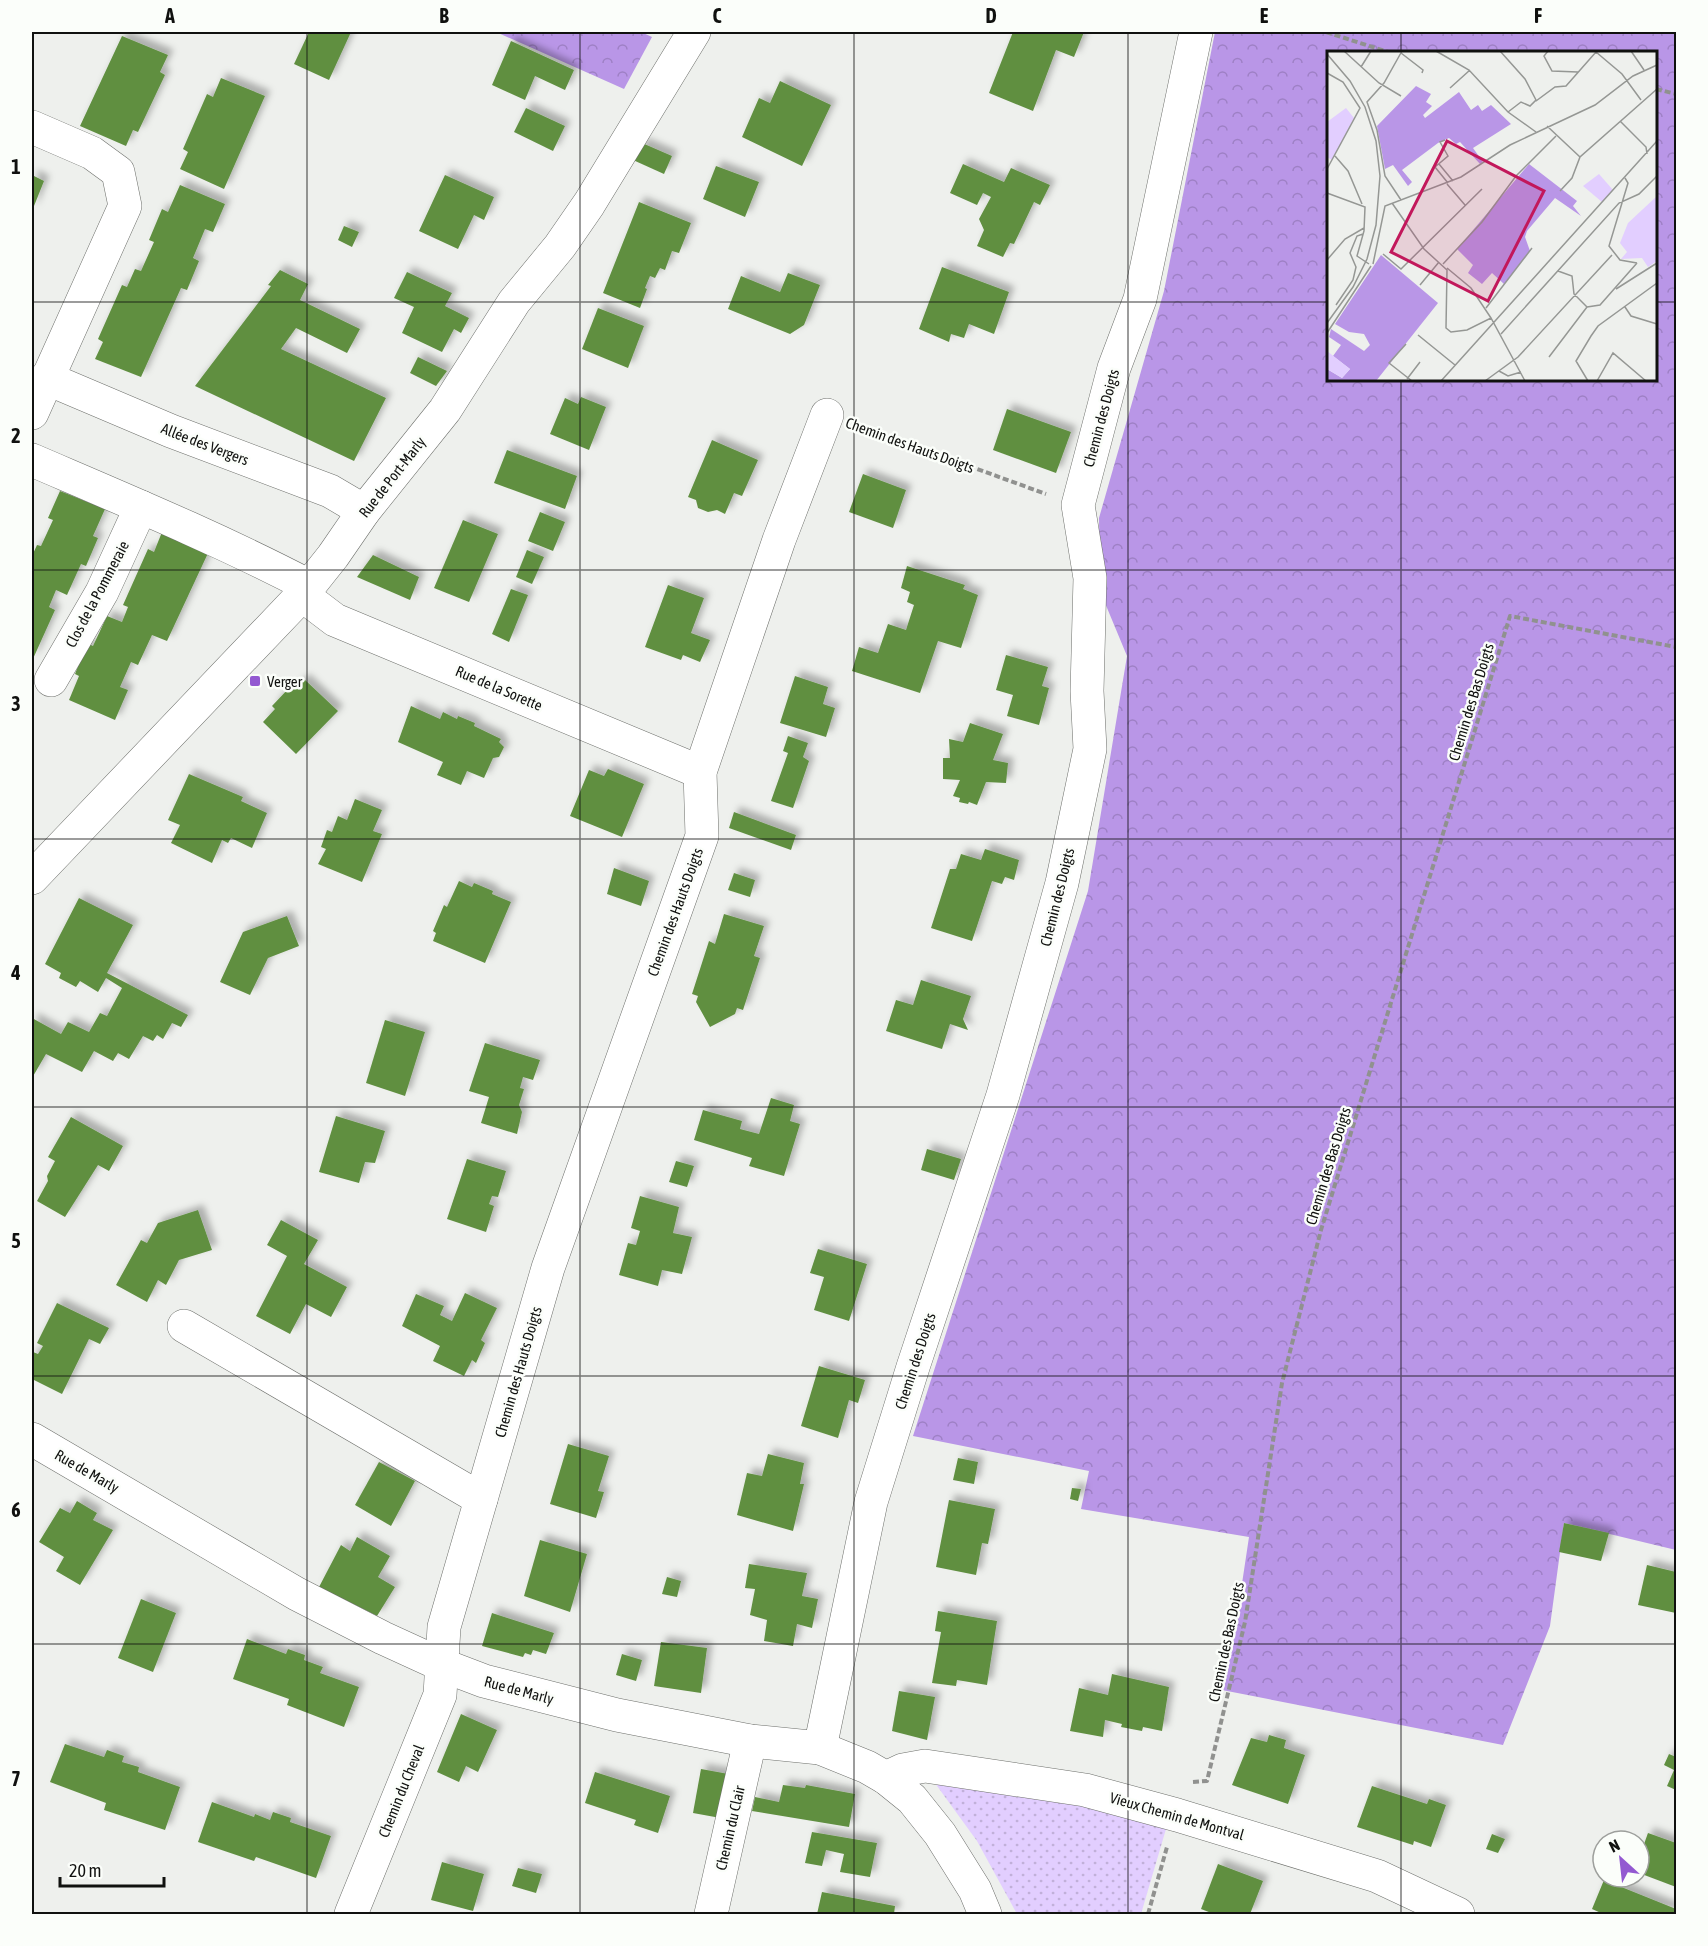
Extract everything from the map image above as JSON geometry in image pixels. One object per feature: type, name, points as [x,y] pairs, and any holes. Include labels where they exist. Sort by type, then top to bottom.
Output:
[{"type":"street","name":"Rue de Port-Marly","points":[[32,878],[306,591],[364,511],[445,410],[514,302],[578,221],[694,32]]},
{"type":"street","name":"Chemin des Doigts","points":[[820,1748],[871,1502],[1003,1095],[1062,883],[1090,749],[1087,691],[1090,578],[1078,505],[1114,368],[1140,299],[1196,32]]},
{"type":"street","points":[[32,127],[92,153],[118,172],[125,206],[32,413]]},
{"type":"street","name":"Allée des Vergers","points":[[46,378],[171,431],[330,491],[364,511]]},
{"type":"street","name":"Chemin des Hauts Doigts","points":[[442,1665],[444,1627],[548,1268],[702,836],[700,772],[779,540],[827,415]]},
{"type":"street","points":[[32,460],[270,566],[306,591]]},
{"type":"street","name":"Clos de la Pommeraie","points":[[51,680],[102,592],[141,507]]},
{"type":"street","name":"Rue de la Sorette","points":[[306,591],[335,620],[700,772]]},
{"type":"street","points":[[184,1326],[481,1499]]},
{"type":"street","name":"Rue de Marly","points":[[32,1439],[297,1594],[442,1665],[484,1681],[617,1715],[750,1741],[820,1748],[867,1767],[886,1778],[912,1799],[940,1834],[975,1890],[985,1914]]},
{"type":"street","name":"Chemin du Cheval","points":[[351,1914],[440,1695],[442,1665]]},
{"type":"street","name":"Chemin du Clair","points":[[711,1914],[750,1741]]},
{"type":"street","name":"Vieux Chemin de Montval","points":[[886,1778],[903,1770],[925,1766],[1085,1790],[1177,1815],[1377,1876],[1458,1914]]},
{"type":"path","points":[[1326,32],[1385,51]]},
{"type":"path","points":[[1657,89],[1677,94]]},
{"type":"path","name":"Chemin des Hauts Doigts","points":[[827,415],[1078,505]]},
{"type":"path","name":"Chemin des Bas Doigts","points":[[1184,1783],[1207,1781],[1245,1622],[1282,1383],[1321,1230],[1510,616],[1677,646]]},
{"type":"path","points":[[1148,1914],[1177,1815]]},
{"type":"green space","points":[[496,32],[641,32],[652,37],[624,89]]},
{"type":"green space","points":[[1215,32],[1676,32],[1676,1550],[1564,1523],[1550,1626],[1503,1745],[1222,1690],[1232,1650],[1249,1537],[1081,1509],[1089,1471],[913,1436],[1088,891],[1127,656],[1100,591],[1099,518],[1164,291]]},
{"type":"shaded area","points":[[932,1779],[1088,1805],[1166,1829],[1141,1914],[1017,1914],[977,1841]]},
{"type":"building","points":[[309,32],[351,32],[329,80],[294,64]]},
{"type":"building","points":[[1013,32],[1084,32],[1074,57],[1056,50],[1033,111],[989,93]]},
{"type":"building","points":[[122,36],[168,55],[160,72],[165,75],[138,132],[133,130],[126,146],[80,126]]},
{"type":"building","points":[[511,41],[574,70],[565,90],[535,76],[525,100],[492,85]]},
{"type":"building","points":[[221,78],[265,96],[224,189],[180,169],[188,152],[183,149],[207,94],[213,97]]},
{"type":"building","points":[[780,81],[831,105],[802,166],[742,137],[759,98],[770,103]]},
{"type":"building","points":[[526,108],[565,126],[553,151],[514,132]]},
{"type":"building","points":[[642,143],[672,156],[664,174],[633,160]]},
{"type":"building","points":[[963,164],[1004,182],[1011,168],[1050,185],[1040,205],[1034,202],[1014,244],[1010,243],[1003,257],[977,246],[984,230],[979,219],[991,197],[983,193],[977,205],[950,193]]},
{"type":"building","points":[[716,166],[759,182],[745,217],[703,199]]},
{"type":"building","points":[[32,175],[44,181],[32,211]]},
{"type":"building","points":[[445,175],[494,197],[484,220],[474,215],[458,249],[419,231]]},
{"type":"building","points":[[180,185],[225,204],[213,232],[205,229],[193,258],[199,261],[187,290],[181,288],[141,377],[95,359],[103,342],[98,339],[122,285],[127,287],[135,269],[141,271],[154,242],[149,240],[162,209],[168,212]]},
{"type":"building","points":[[639,202],[691,223],[679,253],[672,251],[665,270],[660,268],[655,278],[650,276],[640,308],[603,293]]},
{"type":"building","points":[[344,226],[359,232],[352,247],[338,240]]},
{"type":"building","points":[[942,267],[1009,292],[994,334],[969,324],[964,338],[951,334],[949,342],[919,329]]},
{"type":"building","points":[[280,270],[308,284],[300,300],[360,329],[347,353],[296,328],[281,349],[386,398],[354,461],[195,386],[271,286],[268,285]]},
{"type":"building","points":[[407,272],[452,293],[445,306],[469,318],[461,333],[454,329],[442,352],[402,333],[414,307],[394,298]]},
{"type":"building","points":[[788,273],[820,285],[804,325],[790,334],[728,309],[741,276],[780,292]]},
{"type":"building","points":[[598,308],[644,326],[628,368],[582,349]]},
{"type":"building","points":[[418,357],[447,371],[436,386],[410,373]]},
{"type":"building","points":[[581,397],[606,407],[589,450],[550,434],[565,398],[578,404]]},
{"type":"building","points":[[1007,409],[1071,432],[1056,473],[993,450]]},
{"type":"building","points":[[712,440],[758,460],[742,496],[734,493],[725,514],[717,510],[708,512],[698,508],[696,500],[688,497]]},
{"type":"building","points":[[507,450],[577,476],[565,509],[494,483]]},
{"type":"building","points":[[863,474],[906,490],[893,528],[849,512]]},
{"type":"building","points":[[60,491],[105,509],[93,536],[98,538],[86,566],[81,564],[67,595],[56,590],[49,607],[55,610],[32,661],[32,556],[37,545],[41,546],[53,520],[48,518]]},
{"type":"building","points":[[540,512],[565,522],[553,551],[528,541]]},
{"type":"building","points":[[463,520],[498,534],[469,602],[434,588]]},
{"type":"building","points":[[162,532],[209,551],[167,641],[152,635],[138,665],[131,662],[120,687],[128,690],[115,720],[69,700],[79,676],[75,674],[87,643],[93,646],[107,616],[122,622],[128,607],[123,605],[148,549],[154,552]]},
{"type":"building","points":[[527,550],[544,557],[532,584],[516,577]]},
{"type":"building","points":[[373,555],[419,577],[410,600],[357,577]]},
{"type":"building","points":[[907,566],[965,585],[963,589],[978,595],[961,648],[938,641],[920,693],[852,671],[859,647],[878,653],[888,624],[906,630],[914,605],[907,602],[910,592],[901,588]]},
{"type":"building","points":[[668,585],[704,598],[691,633],[710,640],[700,662],[683,655],[681,660],[645,647]]},
{"type":"building","points":[[511,589],[528,595],[509,642],[492,634]]},
{"type":"building","points":[[1006,655],[1048,667],[1042,686],[1049,688],[1039,725],[1007,716],[1013,695],[996,690]]},
{"type":"building","points":[[795,676],[828,687],[823,704],[835,708],[826,737],[780,723]]},
{"type":"building","points":[[304,679],[338,711],[296,754],[263,722],[275,709],[272,706],[289,688],[292,691]]},
{"type":"building","points":[[411,706],[440,719],[443,712],[457,719],[458,716],[475,723],[474,726],[501,739],[499,742],[504,747],[499,757],[493,758],[484,778],[467,771],[461,785],[437,775],[443,762],[398,742]]},
{"type":"building","points":[[970,723],[1003,734],[993,760],[1008,763],[1006,783],[986,782],[977,805],[959,802],[960,798],[953,796],[960,780],[943,779],[943,758],[950,758],[949,739],[963,742]]},
{"type":"building","points":[[788,736],[808,743],[803,757],[809,761],[793,808],[771,801],[788,753],[783,751]]},
{"type":"building","points":[[608,769],[644,784],[622,837],[570,816],[589,770],[604,776]]},
{"type":"building","points":[[189,774],[243,797],[241,801],[267,813],[252,848],[231,838],[228,843],[222,840],[212,863],[171,843],[180,825],[168,820]]},
{"type":"building","points":[[355,799],[382,810],[373,831],[382,834],[362,882],[318,864],[326,849],[321,847],[327,830],[332,832],[338,816],[347,820]]},
{"type":"building","points":[[734,812],[796,835],[791,850],[729,828]]},
{"type":"building","points":[[985,849],[1019,860],[1014,880],[1005,877],[1002,884],[992,881],[972,941],[931,928],[950,869],[956,869],[961,854],[981,860]]},
{"type":"building","points":[[614,868],[649,881],[641,906],[607,894]]},
{"type":"building","points":[[734,873],[755,880],[750,897],[728,890]]},
{"type":"building","points":[[459,881],[472,887],[474,883],[511,902],[485,963],[433,941],[436,933],[433,931],[444,905],[447,907]]},
{"type":"building","points":[[79,898],[133,925],[107,973],[188,1015],[181,1027],[172,1023],[163,1039],[157,1035],[153,1041],[143,1036],[129,1059],[118,1053],[113,1061],[94,1051],[82,1072],[46,1054],[32,1078],[32,1018],[61,1034],[68,1022],[89,1032],[100,1013],[107,1016],[122,988],[106,978],[98,992],[80,981],[76,987],[59,978],[61,973],[45,964]]},
{"type":"building","points":[[724,914],[764,926],[754,956],[760,958],[743,1010],[737,1008],[735,1014],[710,1027],[696,1002],[698,996],[692,994],[709,941],[715,944]]},
{"type":"building","points":[[287,916],[299,946],[268,958],[250,995],[220,982],[243,932]]},
{"type":"building","points":[[921,980],[971,996],[963,1019],[968,1030],[950,1024],[942,1049],[886,1031],[896,1000],[913,1005]]},
{"type":"building","points":[[385,1020],[425,1032],[405,1096],[366,1083]]},
{"type":"building","points":[[485,1043],[540,1060],[533,1080],[523,1077],[520,1088],[524,1089],[519,1105],[522,1112],[517,1134],[481,1123],[489,1097],[469,1091]]},
{"type":"building","points":[[771,1098],[794,1105],[790,1121],[800,1124],[784,1176],[749,1166],[752,1158],[694,1140],[703,1110],[742,1121],[740,1129],[759,1134]]},
{"type":"building","points":[[336,1116],[385,1131],[375,1163],[365,1162],[359,1183],[319,1172]]},
{"type":"building","points":[[71,1117],[123,1146],[109,1171],[98,1165],[65,1217],[37,1201],[48,1181],[47,1176],[55,1161],[48,1157]]},
{"type":"building","points":[[927,1149],[961,1159],[954,1180],[921,1170]]},
{"type":"building","points":[[467,1159],[506,1171],[498,1197],[492,1196],[489,1204],[494,1206],[486,1232],[447,1219]]},
{"type":"building","points":[[676,1161],[694,1166],[687,1187],[669,1182]]},
{"type":"building","points":[[640,1196],[679,1207],[673,1233],[692,1237],[682,1274],[662,1270],[658,1286],[619,1275],[628,1243],[636,1245],[640,1231],[631,1228]]},
{"type":"building","points":[[198,1210],[212,1250],[179,1260],[166,1285],[158,1280],[147,1302],[116,1285],[141,1240],[147,1243],[158,1223]]},
{"type":"building","points":[[281,1220],[318,1240],[304,1264],[347,1287],[331,1317],[306,1304],[290,1334],[256,1316],[287,1256],[267,1245]]},
{"type":"building","points":[[818,1249],[867,1264],[849,1321],[814,1310],[824,1277],[810,1273]]},
{"type":"building","points":[[465,1293],[497,1308],[481,1340],[485,1343],[476,1363],[472,1360],[464,1376],[433,1361],[440,1346],[402,1326],[416,1294],[444,1306],[440,1315],[452,1321]]},
{"type":"building","points":[[57,1303],[109,1328],[100,1344],[89,1339],[62,1394],[32,1379],[32,1354],[33,1352],[38,1354],[43,1346],[37,1343]]},
{"type":"building","points":[[819,1366],[865,1380],[858,1403],[849,1400],[838,1438],[801,1426]]},
{"type":"building","points":[[568,1444],[609,1456],[598,1491],[604,1492],[596,1518],[550,1504]]},
{"type":"building","points":[[768,1454],[804,1463],[800,1484],[804,1484],[793,1531],[737,1515],[747,1473],[762,1476]]},
{"type":"building","points":[[958,1458],[978,1462],[974,1484],[953,1480]]},
{"type":"building","points":[[379,1462],[415,1481],[391,1526],[355,1505]]},
{"type":"building","points":[[1072,1488],[1081,1489],[1078,1501],[1070,1499]]},
{"type":"building","points":[[949,1500],[995,1509],[988,1544],[982,1543],[976,1575],[936,1567]]},
{"type":"building","points":[[77,1501],[97,1513],[93,1520],[113,1530],[80,1585],[56,1571],[64,1557],[39,1542],[60,1508],[70,1513]]},
{"type":"building","points":[[1564,1523],[1609,1533],[1601,1561],[1559,1552]]},
{"type":"building","points":[[357,1537],[390,1556],[378,1577],[395,1587],[377,1616],[319,1587],[341,1545],[350,1551]]},
{"type":"building","points":[[540,1540],[587,1554],[570,1612],[524,1596]]},
{"type":"building","points":[[749,1564],[807,1573],[802,1596],[818,1599],[812,1628],[797,1624],[793,1646],[764,1641],[767,1620],[750,1615],[755,1589],[745,1588]]},
{"type":"building","points":[[1647,1565],[1676,1572],[1676,1613],[1638,1605]]},
{"type":"building","points":[[667,1577],[681,1581],[677,1597],[662,1594]]},
{"type":"building","points":[[141,1599],[176,1613],[153,1672],[118,1658]]},
{"type":"building","points":[[938,1611],[997,1621],[987,1685],[957,1680],[956,1686],[932,1683],[941,1632],[935,1631]]},
{"type":"building","points":[[492,1613],[554,1633],[546,1654],[533,1650],[531,1655],[525,1653],[523,1657],[482,1646]]},
{"type":"building","points":[[247,1639],[286,1654],[288,1649],[305,1655],[304,1660],[323,1667],[320,1673],[359,1687],[344,1727],[287,1705],[289,1699],[233,1679]]},
{"type":"building","points":[[661,1642],[707,1648],[701,1693],[654,1686]]},
{"type":"building","points":[[622,1654],[642,1660],[636,1681],[616,1675]]},
{"type":"building","points":[[1112,1674],[1169,1687],[1162,1731],[1143,1727],[1142,1731],[1121,1727],[1122,1724],[1105,1720],[1103,1737],[1070,1731],[1079,1688],[1108,1695]]},
{"type":"building","points":[[899,1691],[935,1697],[927,1740],[892,1731]]},
{"type":"building","points":[[461,1714],[497,1730],[478,1772],[466,1766],[459,1782],[437,1772]]},
{"type":"building","points":[[1269,1735],[1286,1740],[1284,1748],[1305,1755],[1288,1804],[1232,1785],[1251,1738],[1267,1742]]},
{"type":"building","points":[[65,1744],[104,1757],[107,1750],[124,1756],[122,1762],[139,1767],[138,1772],[180,1787],[165,1830],[104,1810],[106,1803],[50,1782]]},
{"type":"building","points":[[1669,1754],[1676,1757],[1676,1790],[1667,1786],[1674,1770],[1664,1765]]},
{"type":"building","points":[[701,1769],[734,1775],[726,1819],[693,1813]]},
{"type":"building","points":[[595,1772],[670,1796],[658,1833],[634,1825],[636,1820],[585,1803]]},
{"type":"building","points":[[783,1785],[805,1788],[806,1785],[855,1794],[849,1827],[752,1811],[755,1797],[779,1802]]},
{"type":"building","points":[[1372,1786],[1427,1804],[1429,1799],[1446,1805],[1431,1847],[1414,1841],[1413,1845],[1357,1827]]},
{"type":"building","points":[[212,1802],[254,1817],[255,1814],[270,1820],[273,1812],[291,1818],[290,1822],[331,1836],[316,1878],[256,1857],[254,1861],[198,1842]]},
{"type":"building","points":[[812,1832],[877,1843],[870,1877],[840,1872],[844,1854],[826,1850],[822,1866],[805,1863]]},
{"type":"building","points":[[1492,1834],[1505,1839],[1498,1853],[1486,1849]]},
{"type":"building","points":[[1651,1834],[1676,1843],[1676,1887],[1651,1878]]},
{"type":"building","points":[[442,1862],[484,1874],[473,1911],[431,1900]]},
{"type":"building","points":[[1218,1864],[1263,1881],[1250,1914],[1214,1914],[1201,1909]]},
{"type":"building","points":[[518,1868],[542,1874],[536,1893],[512,1886]]},
{"type":"building","points":[[1600,1889],[1626,1889],[1676,1909],[1676,1914],[1601,1914],[1592,1909]]},
{"type":"building","points":[[822,1892],[895,1906],[894,1914],[817,1914]]},
{"type":"place","name":"Verger","points":[[255,681]]}]
